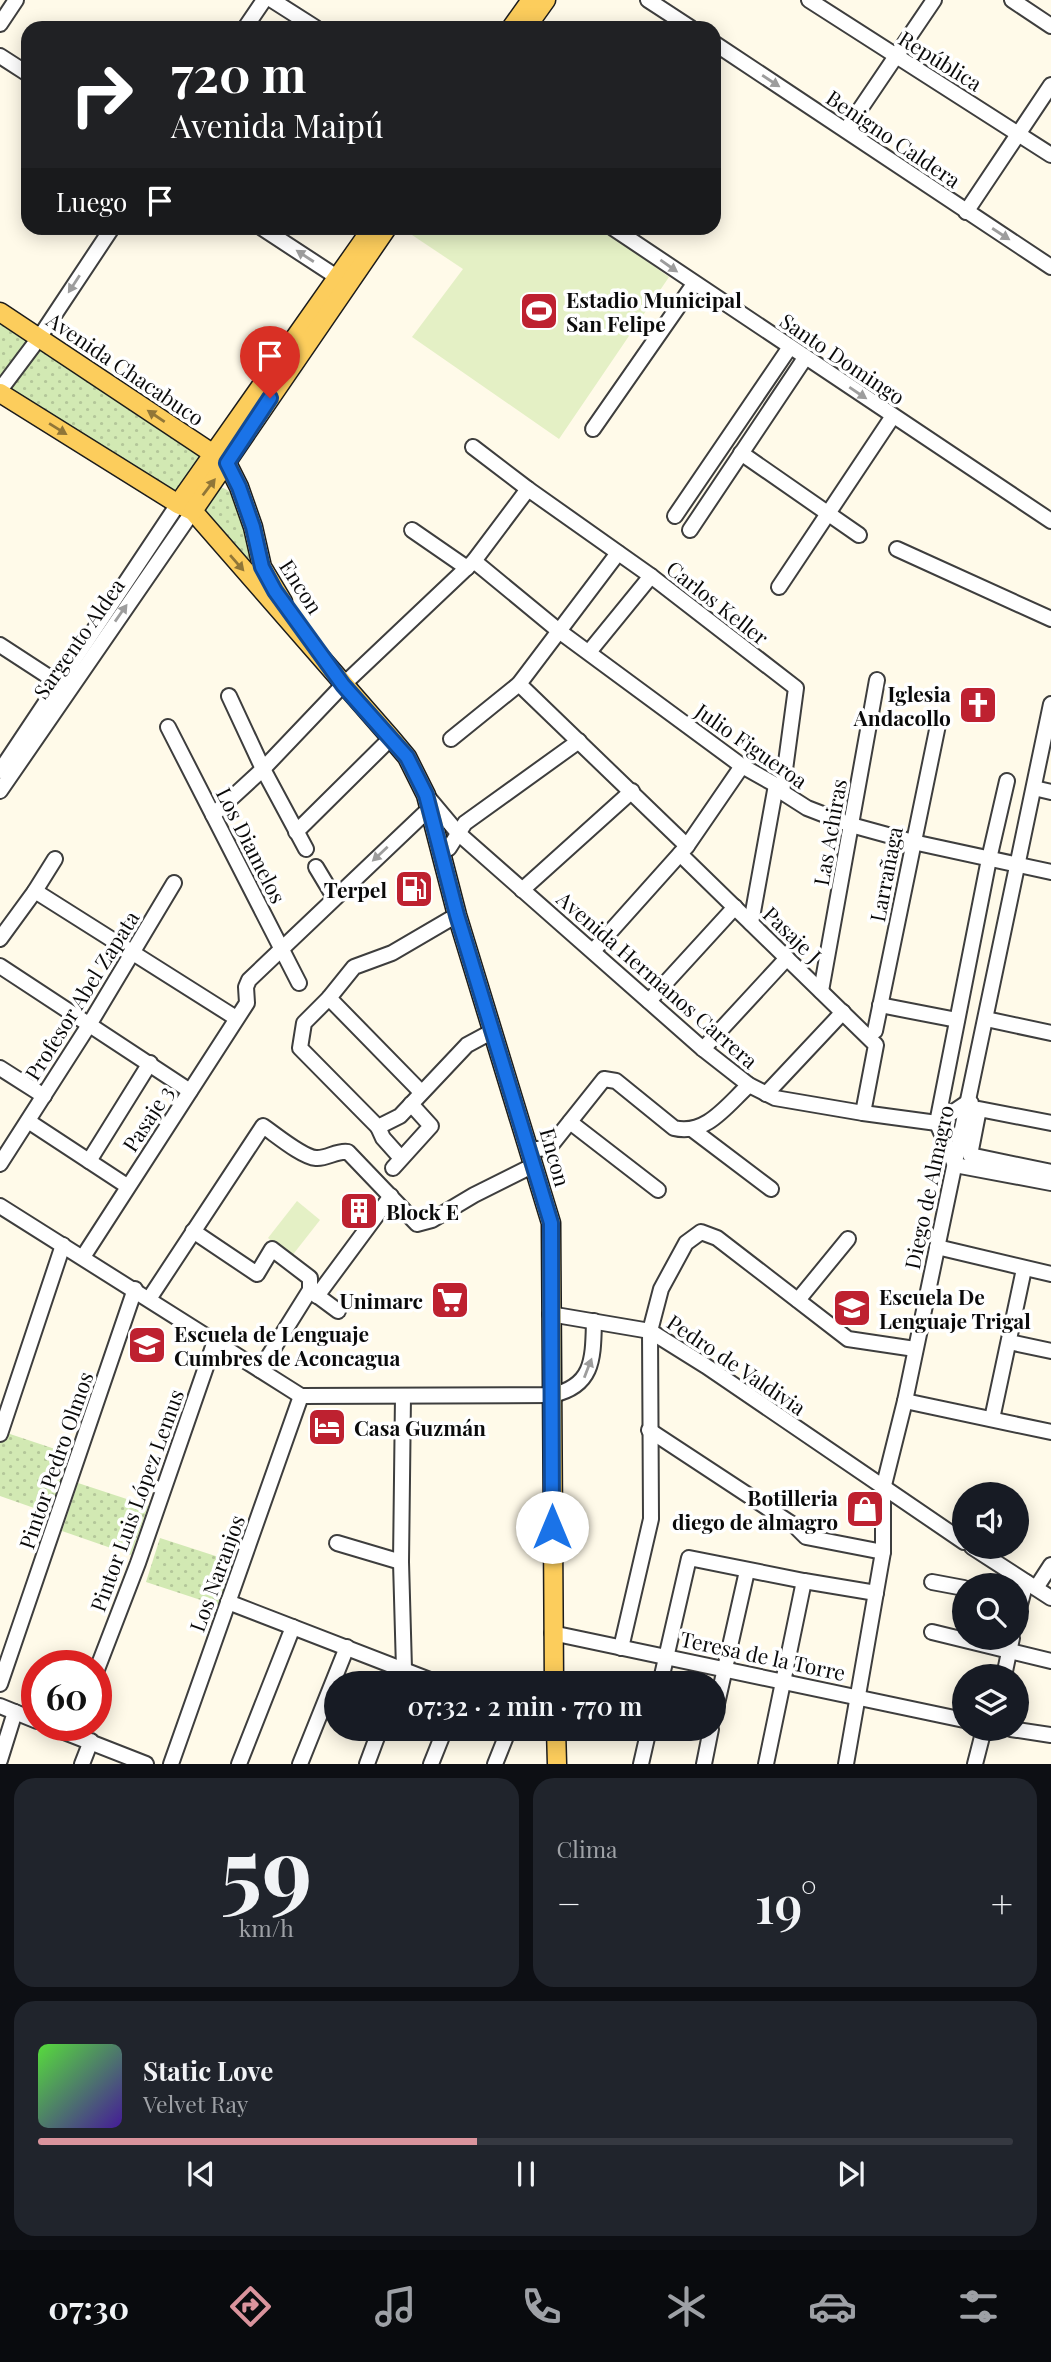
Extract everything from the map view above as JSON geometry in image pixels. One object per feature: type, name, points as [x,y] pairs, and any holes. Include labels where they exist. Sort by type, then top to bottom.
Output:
[{"type":"main road","points":[[516,21],[531,0]]},
{"type":"main road","points":[[531,21],[546,0]]},
{"type":"main road","points":[[0,392],[185,508],[342,281],[368,235]]},
{"type":"main road","points":[[342,281],[381,235]]},
{"type":"main road","name":"Avenida Chacabuco","points":[[0,312],[220,458]]},
{"type":"main road","name":"Encon","points":[[220,458],[239,487],[253,527],[262,567],[275,591],[343,685]]},
{"type":"main road","name":"Encon","points":[[185,508],[407,757],[428,801],[457,915],[551,1223],[553,1671]]},
{"type":"main road","points":[[556,1741],[557,1763]]},
{"type":"street","points":[[0,24],[16,0]]},
{"type":"street","points":[[250,21],[264,0]]},
{"type":"street","points":[[272,0],[305,21]]},
{"type":"street","points":[[648,0],[680,21]]},
{"type":"street","name":"República","points":[[808,0],[1051,155]]},
{"type":"street","points":[[846,130],[933,0]]},
{"type":"street","points":[[1012,0],[1050,21]]},
{"type":"street","name":"Benigno Caldera","points":[[721,48],[1051,267]]},
{"type":"street","points":[[0,56],[21,70]]},
{"type":"street","points":[[966,212],[1051,85]]},
{"type":"street","points":[[0,392],[107,235]]},
{"type":"street","points":[[273,235],[342,281]]},
{"type":"street","name":"Santo Domingo","points":[[623,235],[1051,521]]},
{"type":"street","points":[[593,429],[694,284]]},
{"type":"street","points":[[675,516],[790,347]]},
{"type":"street","points":[[690,530],[805,358]]},
{"type":"street","points":[[779,587],[892,416]]},
{"type":"street","name":"Carlos Keller","points":[[473,447],[651,576],[796,688],[779,789],[751,923]]},
{"type":"street","points":[[741,453],[859,535]]},
{"type":"street","points":[[213,815],[262,769],[343,685],[470,565],[528,489]]},
{"type":"street","name":"Sargento Aldea","points":[[0,771],[63,687],[185,508]]},
{"type":"street","name":"Julio Figueroa","points":[[412,530],[470,565],[742,766],[807,808],[851,825],[913,842],[1051,872]]},
{"type":"street","points":[[897,549],[1051,619]]},
{"type":"street","points":[[451,739],[519,684],[618,552]]},
{"type":"street","points":[[589,652],[651,576]]},
{"type":"street","points":[[0,645],[63,687]]},
{"type":"street","name":"Las Achiras","points":[[821,991],[877,680]]},
{"type":"street","name":"Pasaje J","points":[[519,684],[632,791],[751,923],[843,1012],[876,1038]]},
{"type":"street","name":"Sargento Aldea","points":[[0,790],[63,687]]},
{"type":"street","points":[[229,696],[262,769],[306,849]]},
{"type":"street","name":"Diego de Almagro","points":[[846,1763],[883,1552],[883,1489],[905,1401],[1051,704]]},
{"type":"street","name":"Larrañaga","points":[[863,1114],[880,1005],[937,725]]},
{"type":"street","name":"Los Diamelos","points":[[168,727],[299,983]]},
{"type":"street","points":[[296,832],[391,738]]},
{"type":"street","points":[[440,853],[449,848],[465,823],[579,741]]},
{"type":"street","points":[[593,951],[684,850],[742,766]]},
{"type":"street","name":"Diego de Almagro","points":[[937,1123],[1007,781]]},
{"type":"street","points":[[1034,788],[1051,792]]},
{"type":"street","points":[[522,890],[632,791]]},
{"type":"street","name":"Avenida Hermanos Carrera","points":[[428,801],[458,833],[748,1086],[775,1098],[863,1114],[937,1123]]},
{"type":"street","name":"Pasaje 3","points":[[83,1257],[247,1003],[246,987],[249,980],[283,950],[428,801]]},
{"type":"street","points":[[0,939],[36,891],[55,859]]},
{"type":"street","points":[[316,867],[334,897]]},
{"type":"street","name":"Profesor Abel Zapata","points":[[0,1164],[89,1025],[174,883]]},
{"type":"street","points":[[36,891],[236,1018]]},
{"type":"street","points":[[649,1001],[735,907]]},
{"type":"street","points":[[411,1104],[431,1126],[397,1163],[378,1127],[300,1048],[304,1023],[354,967],[392,953],[457,915]]},
{"type":"street","points":[[703,1049],[787,958]]},
{"type":"street","points":[[0,966],[190,1091]]},
{"type":"street","points":[[329,998],[421,1092]]},
{"type":"street","points":[[880,1005],[957,1020]]},
{"type":"street","points":[[766,1094],[843,1012]]},
{"type":"street","points":[[986,1019],[1051,1033]]},
{"type":"street","points":[[378,1127],[400,1116],[467,1045],[493,1031]]},
{"type":"street","points":[[89,1161],[150,1063]]},
{"type":"street","points":[[0,1068],[44,1096]]},
{"type":"street","points":[[149,1299],[263,1126],[310,1157],[322,1158],[344,1150],[351,1154],[417,1224],[424,1224],[550,1146],[600,1082],[608,1079],[616,1081],[674,1128],[693,1130],[771,1189]]},
{"type":"street","points":[[693,1130],[710,1121],[748,1086]]},
{"type":"street","points":[[1051,1118],[968,1102],[937,1123],[955,1165],[1051,1184]]},
{"type":"street","points":[[1051,1123],[979,1109],[970,1155],[1051,1172]]},
{"type":"street","points":[[28,1121],[127,1186]]},
{"type":"street","points":[[570,1122],[658,1190]]},
{"type":"street","points":[[260,1370],[313,1293],[391,1196]]},
{"type":"street","points":[[0,1206],[302,1396],[552,1395],[568,1392],[585,1378],[593,1355],[594,1321]]},
{"type":"street","points":[[193,1231],[257,1274],[272,1249],[310,1278],[313,1293],[338,1311]]},
{"type":"street","points":[[621,1648],[651,1518],[650,1331],[662,1289],[686,1243],[701,1232],[717,1238],[849,1339],[915,1349]]},
{"type":"street","points":[[798,1300],[848,1239]]},
{"type":"street","points":[[0,1434],[63,1245]]},
{"type":"street","points":[[937,1247],[1051,1274]]},
{"type":"street","points":[[992,1419],[1024,1269]]},
{"type":"street","name":"Pintor Pedro Olmos","points":[[0,1684],[135,1289]]},
{"type":"street","name":"Pedro de Valdivia","points":[[550,1314],[650,1331],[706,1366],[952,1534]]},
{"type":"street","name":"Pintor Luis López Lemus","points":[[104,1650],[138,1563],[215,1341]]},
{"type":"street","points":[[1009,1342],[1051,1352]]},
{"type":"street","name":"Los Naranjos","points":[[171,1763],[302,1396]]},
{"type":"street","points":[[402,1396],[401,1562],[404,1669]]},
{"type":"street","points":[[905,1401],[1051,1432]]},
{"type":"street","points":[[649,1430],[795,1526],[806,1537],[883,1552]]},
{"type":"street","points":[[337,1543],[401,1562]]},
{"type":"street","points":[[663,1671],[689,1558],[747,1571],[876,1593]]},
{"type":"street","points":[[991,1559],[1051,1598]]},
{"type":"street","points":[[1029,1587],[1051,1565]]},
{"type":"street","points":[[725,1669],[747,1571]]},
{"type":"street","points":[[766,1763],[804,1581]]},
{"type":"street","points":[[932,1581],[952,1585]]},
{"type":"street","points":[[228,1602],[409,1671]]},
{"type":"street","points":[[239,1763],[293,1627]]},
{"type":"street","points":[[932,1632],[952,1635]]},
{"type":"street","name":"Teresa de la Torre","points":[[552,1633],[952,1717]]},
{"type":"street","points":[[300,1763],[347,1647]]},
{"type":"street","points":[[1025,1650],[1051,1661]]},
{"type":"street","points":[[0,1706],[21,1714]]},
{"type":"street","points":[[0,1760],[15,1712]]},
{"type":"street","points":[[1029,1732],[1051,1735]]},
{"type":"street","points":[[82,1763],[91,1741],[146,1763]]},
{"type":"street","points":[[367,1763],[375,1741]]},
{"type":"street","points":[[431,1763],[440,1741]]},
{"type":"street","points":[[495,1763],[504,1741]]},
{"type":"street","points":[[641,1763],[646,1741]]},
{"type":"street","points":[[704,1763],[709,1741]]},
{"type":"street","points":[[975,1763],[981,1741]]},
{"type":"green space","name":"Estadio Municipal San Felipe","points":[[412,235],[621,235],[648,253],[644,259],[669,277],[559,439],[412,337],[463,269]]},
{"type":"green space","points":[[0,319],[205,452],[175,497],[0,389]]},
{"type":"green space","points":[[220,487],[237,499],[242,510],[254,569],[206,512],[206,503]]},
{"type":"green space","points":[[297,1201],[320,1220],[291,1257],[268,1238]]},
{"type":"green space","points":[[4,1432],[73,1455],[54,1515],[0,1496],[0,1444]]},
{"type":"green space","points":[[78,1483],[148,1506],[131,1555],[62,1531]]},
{"type":"green space","points":[[160,1538],[234,1562],[219,1606],[146,1582]]},
{"type":"place","name":"Estadio Municipal San Felipe","points":[[539,311]]},
{"type":"place","name":"Iglesia Andacollo","points":[[978,705]]},
{"type":"place","name":"Terpel","points":[[414,889]]},
{"type":"place","name":"Block E","points":[[359,1211]]},
{"type":"place","name":"Unimarc","points":[[450,1300]]},
{"type":"place","name":"Escuela De Lenguaje Trigal","points":[[852,1308]]},
{"type":"place","name":"Escuela de Lenguaje Cumbres de Aconcagua","points":[[147,1345]]},
{"type":"place","name":"Casa Guzmán","points":[[327,1427]]},
{"type":"place","name":"Botilleria diego de almagro","points":[[865,1509]]},
{"type":"route","points":[[270,398],[227,463],[253,527],[262,567],[275,591],[343,685],[407,757],[426,795],[457,915],[551,1223],[552,1527]]}]
